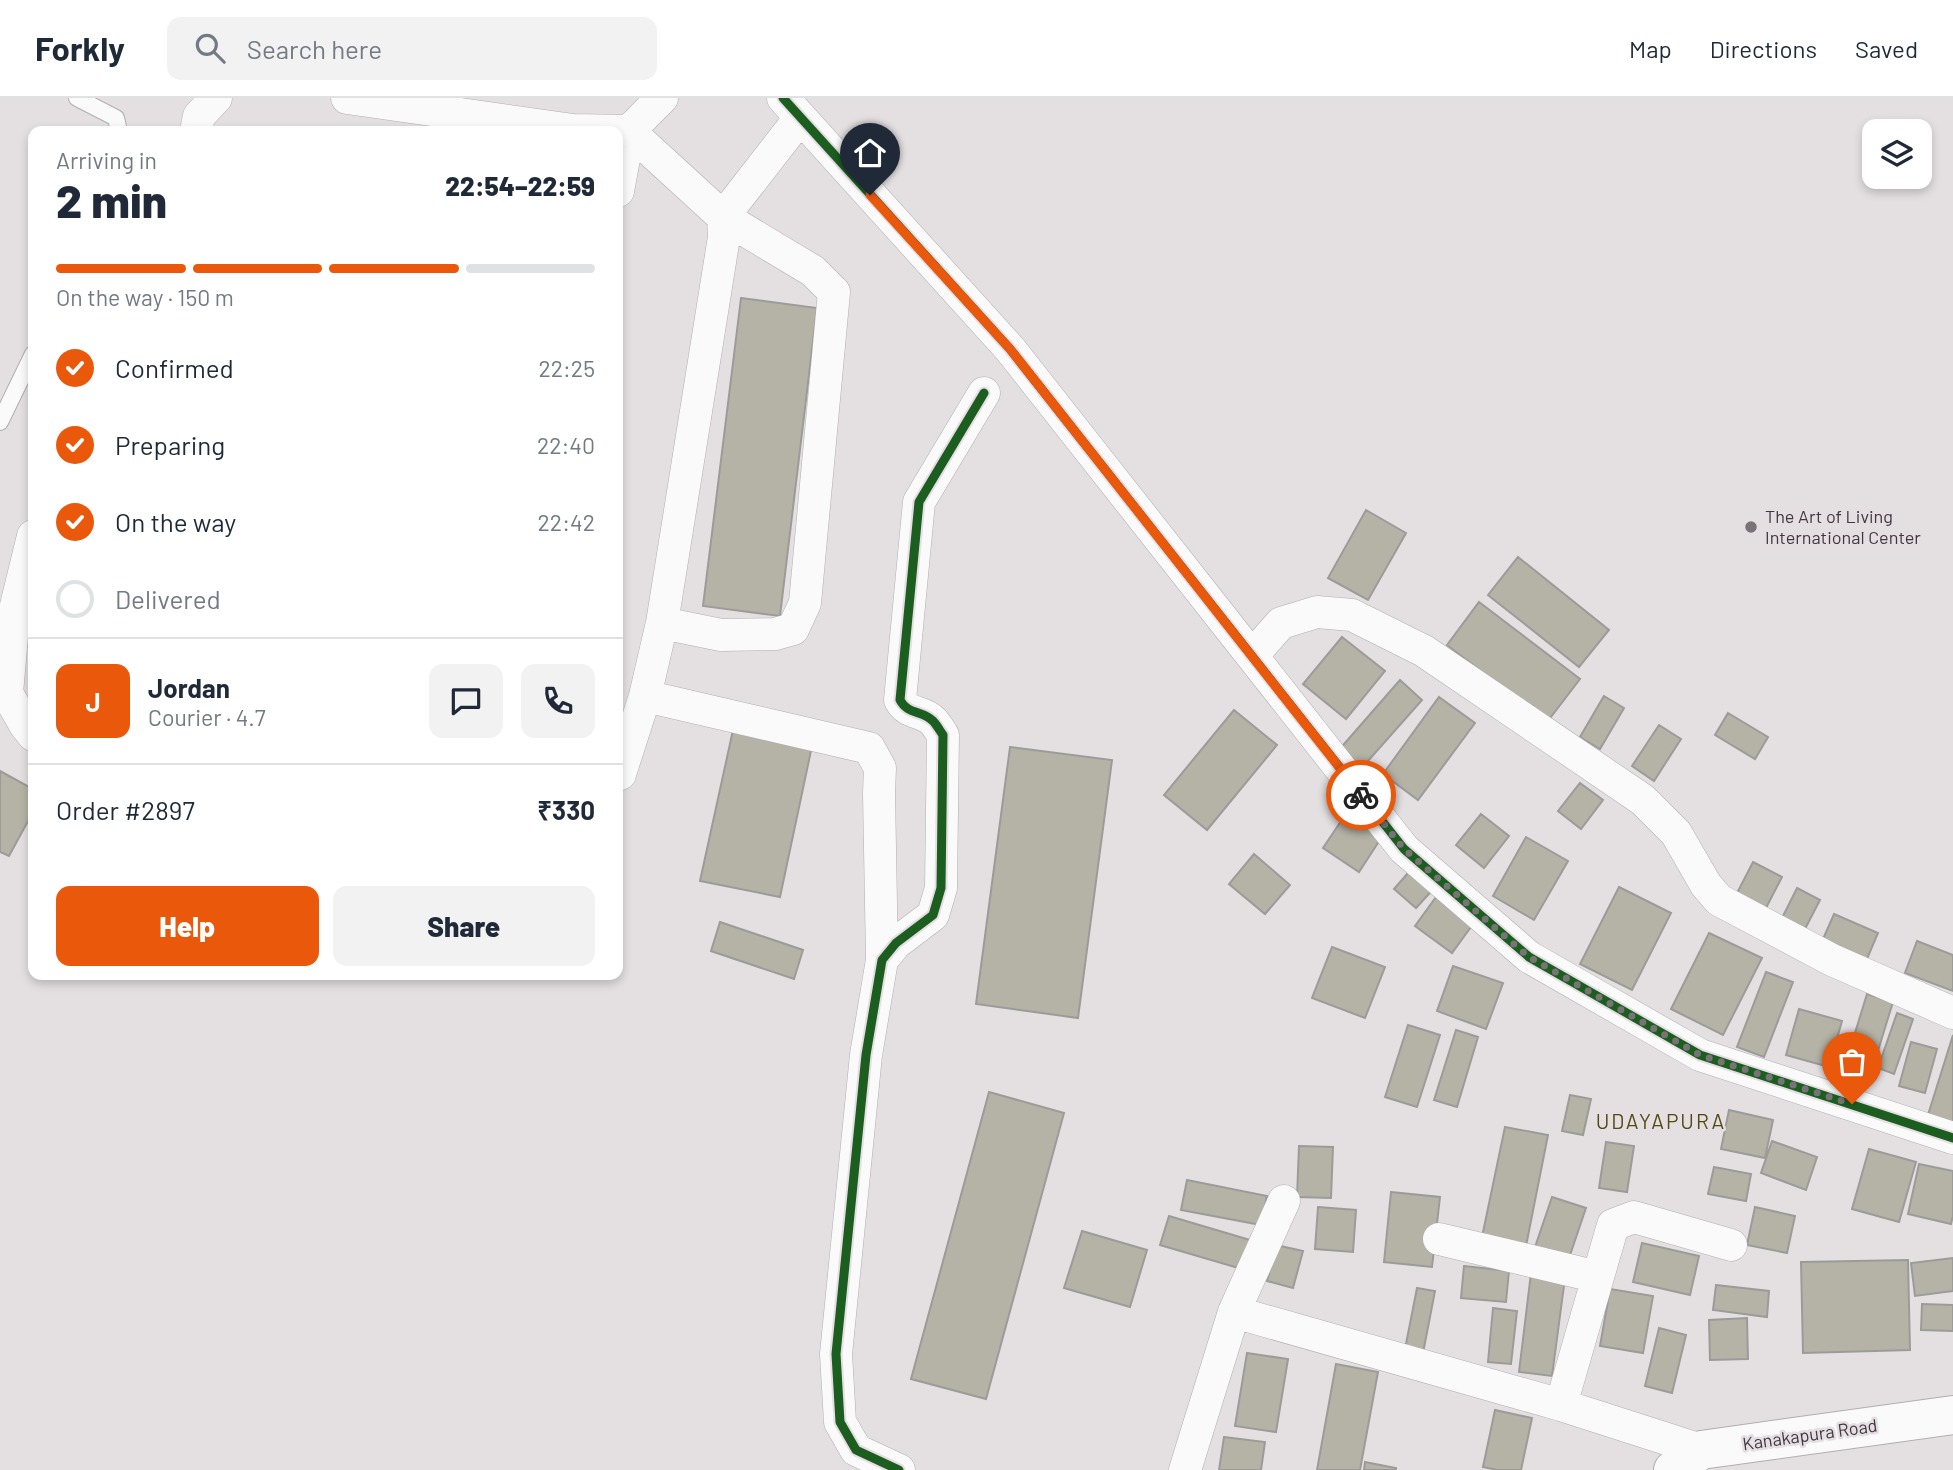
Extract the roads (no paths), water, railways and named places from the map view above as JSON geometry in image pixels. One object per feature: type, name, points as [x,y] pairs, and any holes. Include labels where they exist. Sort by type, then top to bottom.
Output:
[{"type":"highway","name":"Kanakapura Road","points":[[1687,1460],[1953,1415]]},
{"type":"street","points":[[197,126],[199,116],[216,98]]},
{"type":"street","points":[[347,98],[545,126]]},
{"type":"street","points":[[623,164],[629,131],[662,98]]},
{"type":"street","points":[[623,765],[645,696],[662,623],[724,237],[723,217],[791,108],[1010,349],[1404,849],[1529,957],[1700,1055],[1953,1138]]},
{"type":"street","points":[[623,131],[629,131],[723,217],[813,271],[834,292],[804,603],[793,629],[775,634],[721,635],[662,623]]},
{"type":"street","points":[[882,960],[896,943],[933,915],[941,888],[943,735],[934,722],[926,716],[910,712],[900,700],[919,502],[984,393]]},
{"type":"street","points":[[28,557],[14,614],[7,693],[28,729]]},
{"type":"street","points":[[1252,656],[1281,623],[1317,612],[1352,615],[1424,651],[1643,800],[1676,833],[1706,885],[1719,900],[1832,960],[1953,1013]]},
{"type":"street","points":[[645,696],[869,748],[880,768],[882,960],[866,1055],[836,1354],[841,1422],[856,1450],[900,1470]]},
{"type":"street","points":[[1185,1470],[1234,1312],[1284,1201]]},
{"type":"street","points":[[1561,1405],[1613,1225],[1634,1217],[1731,1245]]},
{"type":"street","points":[[1439,1239],[1598,1277]]},
{"type":"street","points":[[1234,1312],[1561,1405],[1687,1460]]},
{"type":"lane","points":[[77,98],[116,118],[118,126]]},
{"type":"lane","points":[[0,422],[28,364]]},
{"type":"place","name":"The Art of Living International Center","points":[[1751,527]]},
{"type":"district","name":"UDAYAPURA","points":[[1661,1122]]}]
